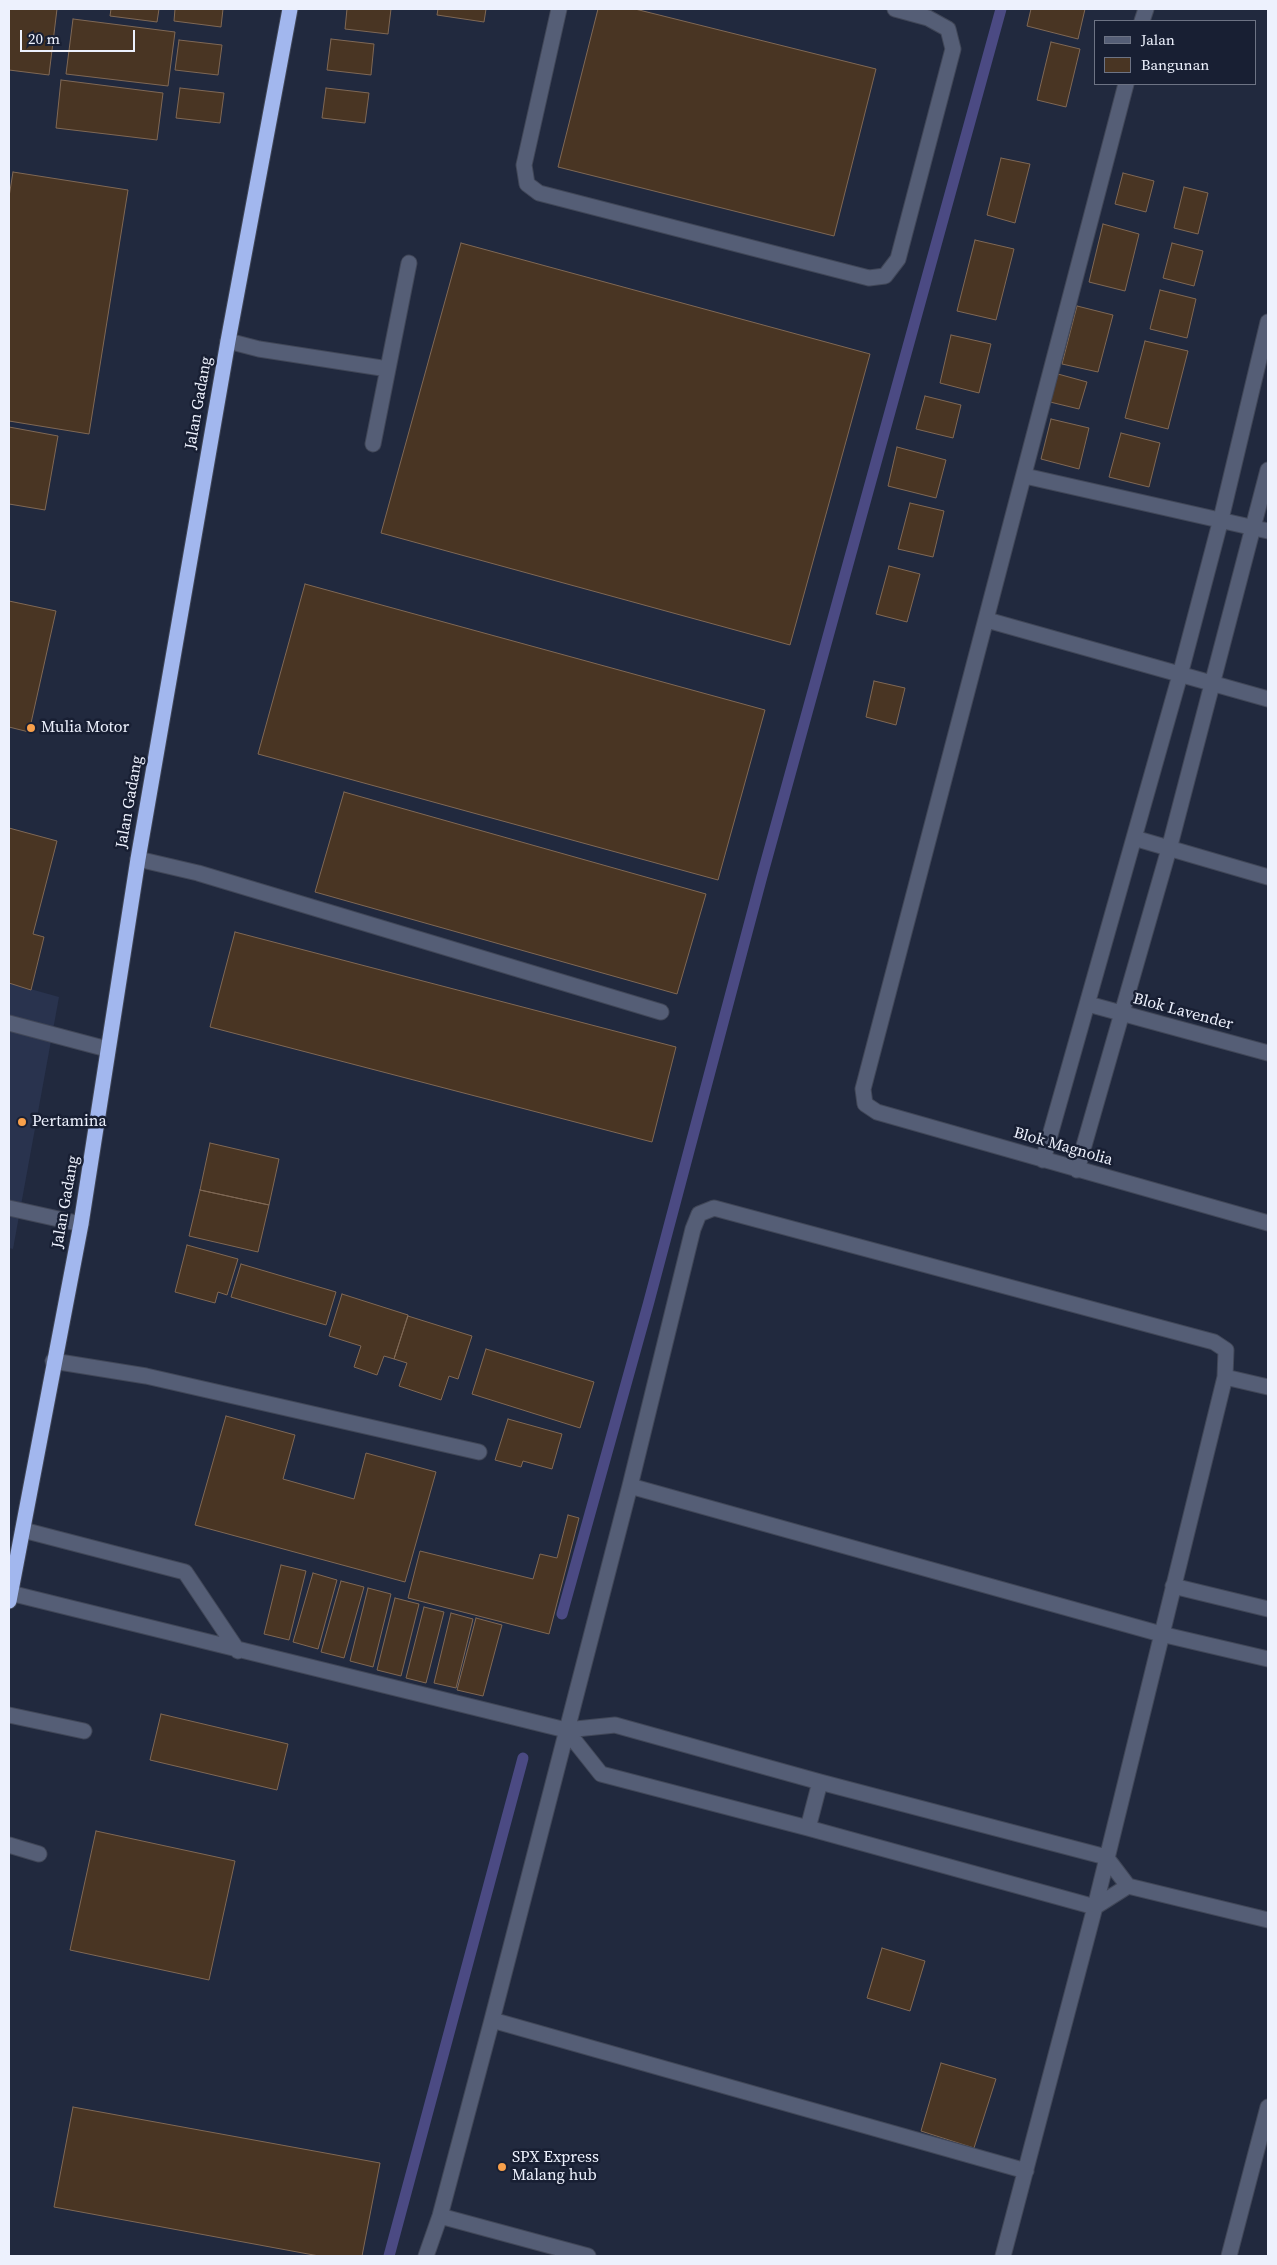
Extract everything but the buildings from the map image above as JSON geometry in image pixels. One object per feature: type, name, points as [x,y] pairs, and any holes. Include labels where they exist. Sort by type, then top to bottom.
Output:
[{"type":"highway","name":"Jalan Gadang","points":[[9,1597],[53,1361],[81,1224],[138,859],[228,341],[290,9]]},
{"type":"street","points":[[559,9],[524,165],[526,184],[539,193],[870,278],[885,276],[898,260],[953,49],[948,29],[929,13],[895,9]]},
{"type":"street","points":[[1126,85],[987,620],[1268,700]]},
{"type":"street","points":[[373,444],[408,263]]},
{"type":"street","points":[[1043,1160],[1180,675],[1266,342],[1268,322]]},
{"type":"street","points":[[228,341],[258,350],[388,369]]},
{"type":"street","points":[[1077,1170],[1169,849],[1268,470]]},
{"type":"street","points":[[1025,476],[1221,519],[1268,532]]},
{"type":"street","name":"Blok Magnolia","points":[[987,620],[863,1089],[865,1104],[877,1112],[1268,1223]]},
{"type":"street","points":[[1134,838],[1268,877]]},
{"type":"street","points":[[138,859],[198,873],[660,1012]]},
{"type":"street","name":"Blok Lavender","points":[[1088,1004],[1268,1053]]},
{"type":"street","points":[[9,1024],[108,1049]]},
{"type":"street","points":[[9,1208],[81,1224]]},
{"type":"street","points":[[426,2256],[440,2216],[492,2020],[630,1486],[693,1229],[699,1214],[714,1208],[1214,1342],[1226,1350],[1225,1377],[1094,1907],[1003,2256]]},
{"type":"street","points":[[53,1361],[146,1376],[479,1452]]},
{"type":"street","points":[[1225,1377],[1268,1387]]},
{"type":"street","points":[[630,1486],[1161,1634],[1268,1659]]},
{"type":"street","points":[[23,1530],[185,1572],[238,1651]]},
{"type":"street","points":[[1173,1586],[1268,1609]]},
{"type":"street","points":[[9,1597],[566,1730],[615,1725],[820,1782],[1106,1857],[1128,1886],[1268,1920]]},
{"type":"street","points":[[9,1715],[84,1731]]},
{"type":"street","points":[[566,1730],[602,1774],[808,1828],[1094,1907],[1128,1886]]},
{"type":"street","points":[[808,1828],[820,1782]]},
{"type":"street","points":[[9,1845],[39,1854]]},
{"type":"street","points":[[492,2020],[1026,2171]]},
{"type":"street","points":[[1229,2256],[1268,2107]]},
{"type":"street","points":[[440,2216],[588,2256]]},
{"type":"shaded area","name":"Pertamina","points":[[9,983],[59,997],[13,1249],[9,1248]]},
{"type":"waterway","points":[[562,1614],[648,1305],[762,876],[1001,9]]},
{"type":"waterway","points":[[389,2256],[523,1758]]},
{"type":"place","name":"Mulia Motor","points":[[31,728]]},
{"type":"place","name":"Pertamina","points":[[22,1122]]},
{"type":"place","name":"SPX Express Malang hub","points":[[502,2167]]}]
